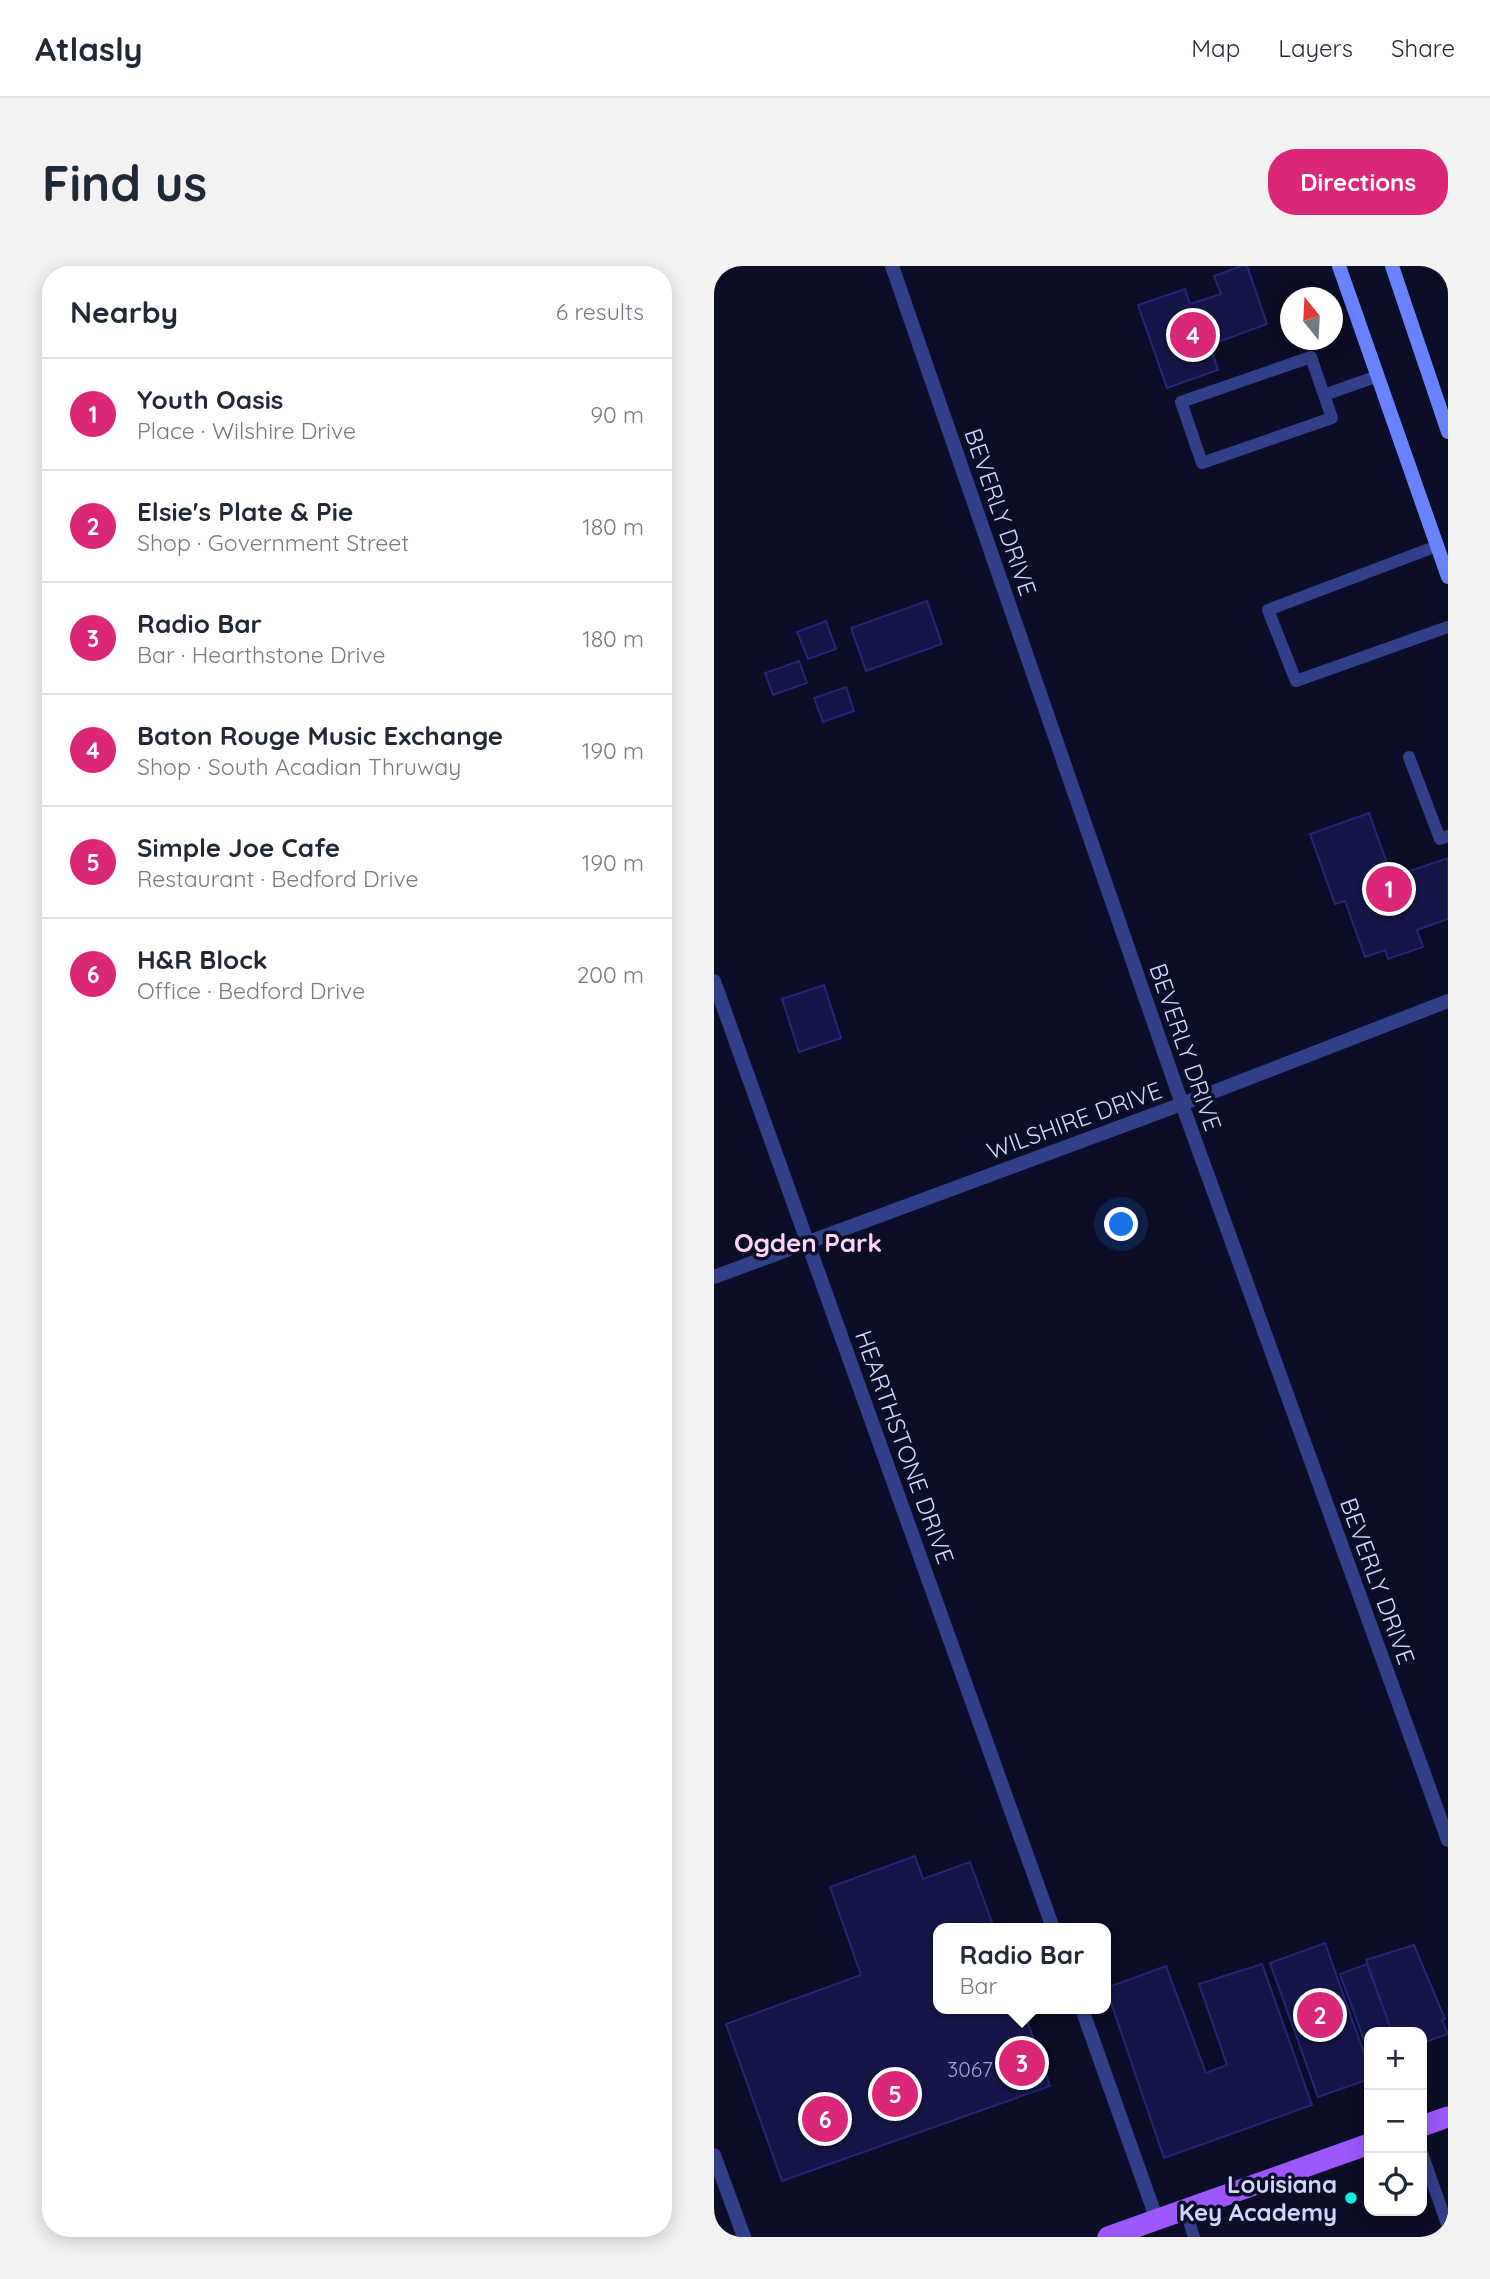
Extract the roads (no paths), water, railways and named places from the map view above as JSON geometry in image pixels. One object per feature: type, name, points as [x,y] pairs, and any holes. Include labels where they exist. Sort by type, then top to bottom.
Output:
[{"type":"main road","points":[[1339,266],[1448,577]]},
{"type":"main road","points":[[1392,266],[1448,432]]},
{"type":"main road","points":[[1427,2124],[1448,2117]]},
{"type":"main road","points":[[1108,2237],[1364,2146]]},
{"type":"street","name":"BEVERLY DRIVE","points":[[892,266],[1182,1104],[1448,1840]]},
{"type":"street","name":"HEARTHSTONE DRIVE","points":[[714,981],[1051,1923]]},
{"type":"street","name":"WILSHIRE DRIVE","points":[[714,1277],[1182,1104],[1448,1002]]},
{"type":"street","points":[[1084,2014],[1157,2220]]},
{"type":"street","points":[[714,2155],[744,2237]]},
{"type":"lane","points":[[1311,357],[1324,395],[1332,418],[1202,463],[1181,402],[1311,357]]},
{"type":"lane","points":[[1324,395],[1378,376]]},
{"type":"lane","points":[[1437,546],[1268,610],[1296,681],[1448,627]]},
{"type":"lane","points":[[1409,757],[1440,839],[1448,836]]},
{"type":"lane","points":[[1427,2167],[1448,2227]]},
{"type":"lane","points":[[1185,2209],[1194,2237]]},
{"type":"place","name":"Baton Rouge Music Exchange","points":[[1193,335]]},
{"type":"place","name":"Youth Oasis","points":[[1389,889]]},
{"type":"place","name":"Elsie's Plate & Pie","points":[[1320,2015]]},
{"type":"place","name":"Radio Bar","points":[[1022,2063]]},
{"type":"place","name":"Simple Joe Cafe","points":[[895,2094]]},
{"type":"place","name":"H&R Block","points":[[825,2119]]},
{"type":"place","name":"Louisiana Key Academy","points":[[1351,2198]]},
{"type":"district","name":"Ogden Park","points":[[808,1242]]}]
